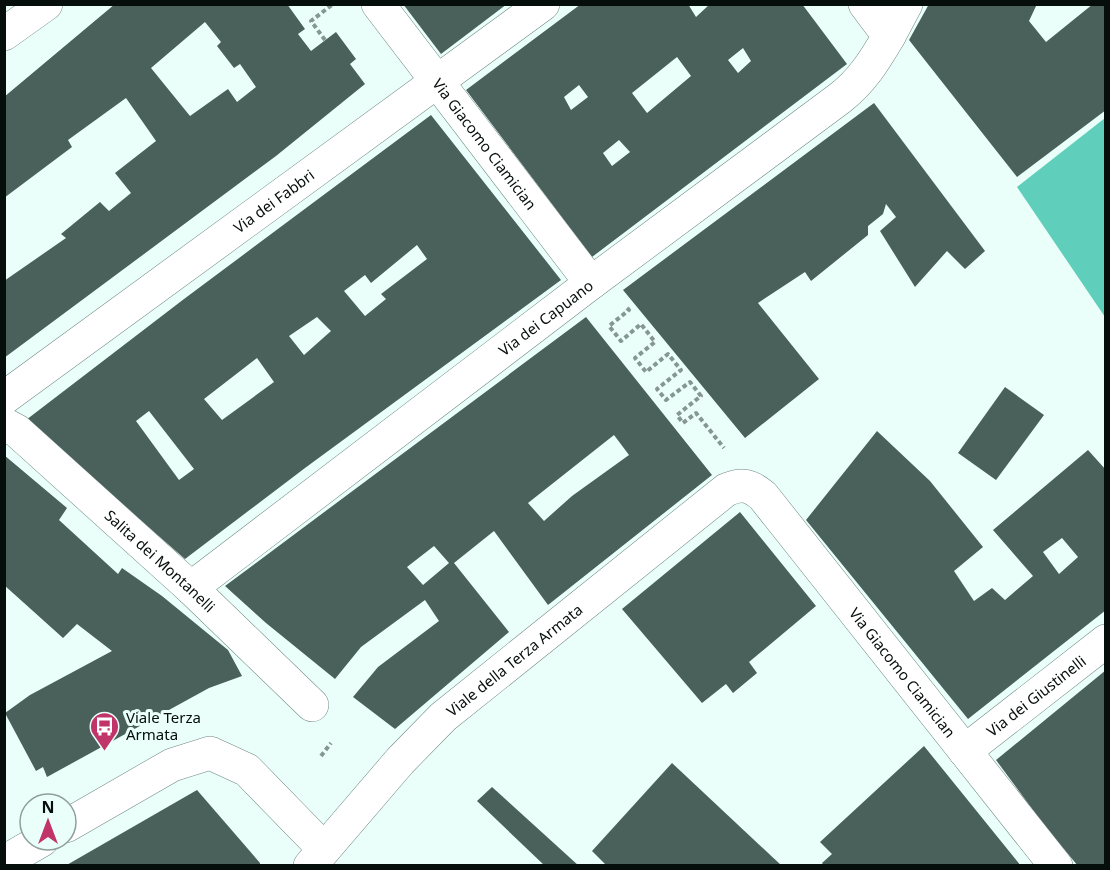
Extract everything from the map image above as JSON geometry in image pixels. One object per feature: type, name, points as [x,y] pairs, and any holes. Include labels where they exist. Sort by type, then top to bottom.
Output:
[{"type":"street","points":[[4,34],[46,4]]},
{"type":"street","name":"Via Giacomo Ciamician","points":[[378,4],[591,283]]},
{"type":"street","name":"Via dei Fabbri","points":[[4,398],[543,4]]},
{"type":"street","points":[[865,4],[889,36]]},
{"type":"street","name":"Via dei Capuano","points":[[191,588],[591,283],[855,86],[873,63],[906,4]]},
{"type":"street","name":"Salita dei Montanelli","points":[[4,424],[17,431],[191,588],[312,705]]},
{"type":"street","name":"Viale della Terza Armata","points":[[317,857],[400,761],[443,717],[726,490],[735,485],[745,485]]},
{"type":"street","name":"Via Giacomo Ciamician","points":[[745,485],[763,496],[1056,866]]},
{"type":"street","name":"Via dei Giustinelli","points":[[965,751],[1106,641]]},
{"type":"street","points":[[78,819],[172,765],[210,753],[247,770],[317,857]]},
{"type":"street","points":[[4,862],[21,852]]},
{"type":"path","points":[[325,40],[311,21],[333,4]]},
{"type":"path","points":[[624,304],[629,310],[609,326],[621,341],[641,324],[655,342],[635,358],[646,372],[668,354],[681,370],[657,389],[666,400],[690,382],[701,396],[677,415],[683,423],[696,413],[728,453]]},
{"type":"green space","points":[[1105,118],[1106,317],[1017,187]]},
{"type":"building","points":[[115,4],[287,4],[305,29],[298,34],[311,51],[336,32],[356,59],[350,64],[365,84],[276,156],[4,358],[4,281],[66,238],[61,234],[100,202],[109,211],[131,193],[115,173],[156,141],[126,98],[68,140],[72,147],[4,198],[4,97]],"holes":[[[205,22],[221,42],[217,46],[234,68],[240,64],[256,87],[237,102],[228,89],[190,116],[151,68]]]},
{"type":"building","points":[[403,4],[507,4],[441,54]]},
{"type":"building","points":[[581,4],[688,4],[696,17],[710,4],[802,4],[847,64],[592,257],[466,90]],"holes":[[[743,48],[751,61],[738,73],[728,60]],[[677,57],[691,76],[647,113],[632,93]],[[579,85],[588,97],[571,110],[564,97]],[[619,140],[630,152],[612,166],[603,153]]]},
{"type":"building","points":[[929,4],[1037,4],[1029,21],[1046,42],[1093,4],[1106,4],[1106,110],[1017,177],[909,40]]},
{"type":"building","points":[[874,103],[985,251],[965,269],[947,251],[915,287],[880,231],[896,217],[886,204],[883,214],[868,226],[868,235],[811,281],[805,272],[758,303],[819,379],[745,438],[623,290]]},
{"type":"building","points":[[431,115],[561,280],[185,559],[26,420]],"holes":[[[417,245],[427,259],[381,294],[386,299],[365,316],[344,291],[365,275],[371,283]],[[317,317],[331,331],[304,355],[289,336]],[[257,358],[274,382],[222,420],[204,399]],[[149,411],[194,469],[179,480],[136,421]]]},
{"type":"building","points":[[586,317],[712,475],[548,605],[494,531],[454,563],[509,632],[395,729],[353,697],[378,667],[439,621],[425,600],[361,647],[335,679],[225,586]],"holes":[[[614,435],[629,455],[572,496],[544,521],[528,503]],[[434,546],[449,563],[423,585],[407,567]]]},
{"type":"building","points":[[1005,387],[1044,415],[996,480],[958,453]]},
{"type":"building","points":[[877,431],[930,481],[983,547],[954,571],[974,601],[992,588],[1005,600],[1033,576],[993,530],[1088,450],[1106,470],[1106,610],[968,719],[806,520]],"holes":[[[1062,538],[1078,557],[1059,574],[1043,552]]]},
{"type":"building","points":[[4,455],[67,508],[59,520],[118,574],[122,568],[162,596],[228,650],[242,676],[209,688],[47,777],[43,767],[36,771],[5,713],[30,695],[112,651],[77,624],[63,638],[4,585]]},
{"type":"building","points":[[740,512],[816,606],[749,662],[757,673],[733,693],[726,684],[702,703],[622,609]]},
{"type":"building","points":[[1106,670],[1106,866],[1078,866],[1044,825],[996,760]]},
{"type":"building","points":[[924,746],[1021,866],[824,866],[822,863],[832,854],[820,842]]},
{"type":"building","points":[[672,763],[782,866],[607,866],[592,851]]},
{"type":"building","points":[[492,787],[579,866],[545,866],[477,801]]},
{"type":"building","points":[[197,790],[260,863],[260,866],[65,866]]},
{"type":"place","name":"Viale Terza Armata","points":[[105,752]]}]
